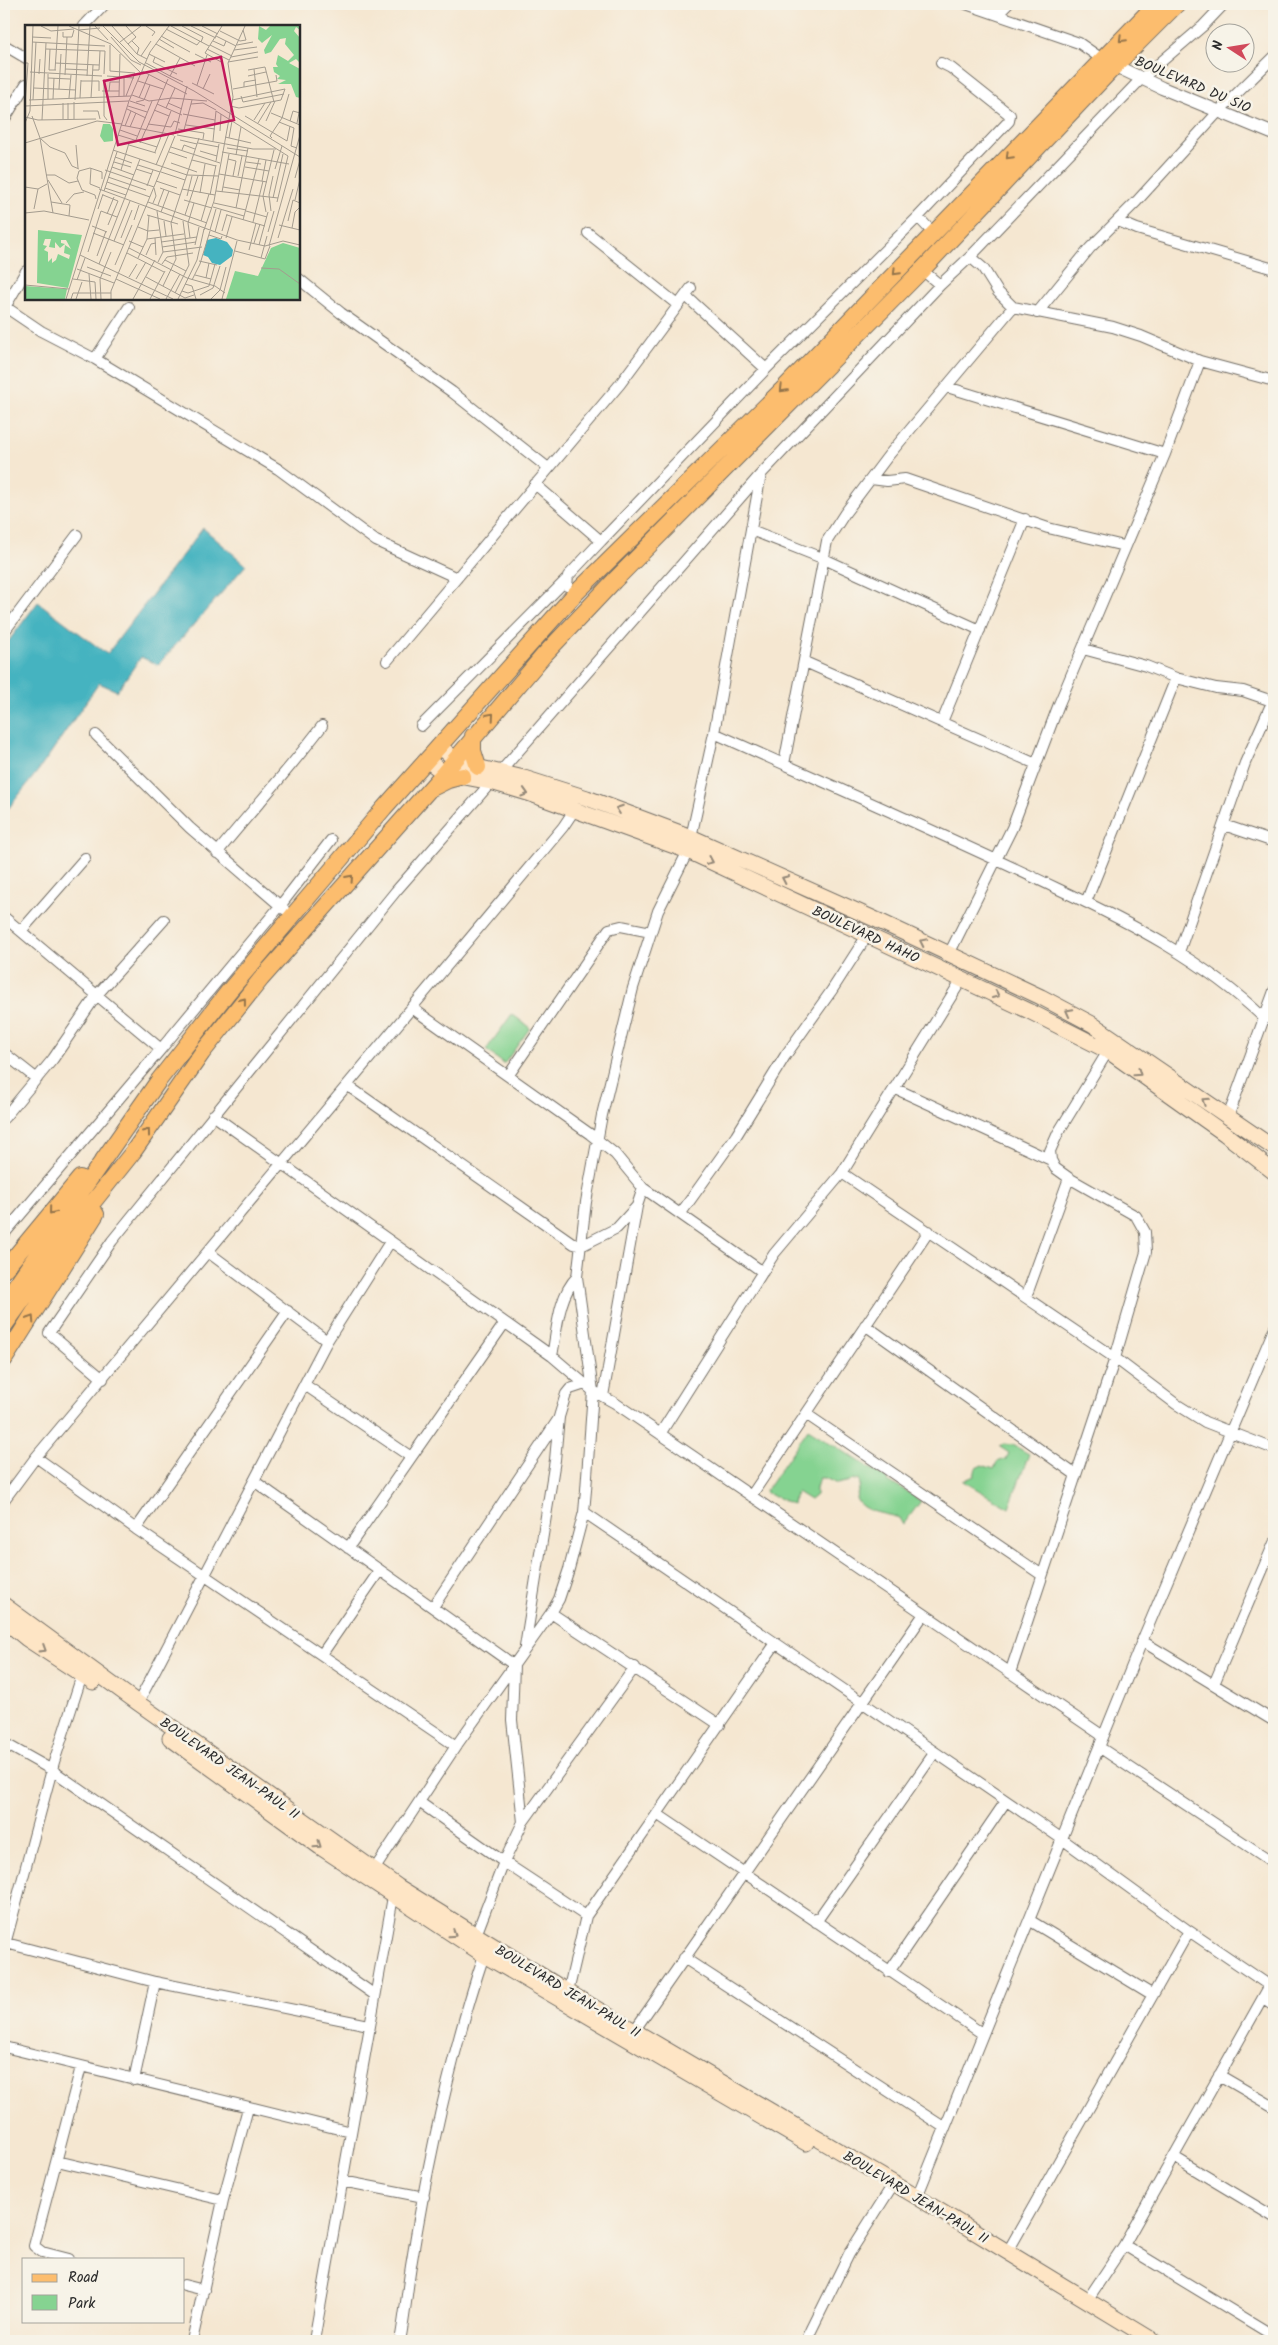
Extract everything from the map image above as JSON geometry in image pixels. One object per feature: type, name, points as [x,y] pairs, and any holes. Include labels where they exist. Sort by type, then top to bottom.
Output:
[{"type":"main road","points":[[4,1360],[40,1305],[133,1152],[202,1053],[261,979],[444,773],[473,736],[544,655],[614,581],[922,270],[1108,63],[1156,4]]},
{"type":"main road","points":[[4,1270],[81,1176],[129,1122],[228,992],[286,911],[427,760],[570,587],[781,391],[934,234],[1108,63],[1177,4]]},
{"type":"main road","points":[[473,736],[473,751],[478,767]]},
{"type":"main road","name":"BOULEVARD HAHO","points":[[439,746],[455,759],[478,767],[495,777],[575,809],[642,826],[690,844],[949,954],[1041,997],[1092,1024],[1274,1148]]},
{"type":"main road","name":"BOULEVARD HAHO","points":[[427,760],[444,773],[462,776],[495,777],[587,798],[642,826]]},
{"type":"main road","points":[[430,789],[448,780],[462,776]]},
{"type":"main road","name":"BOULEVARD HAHO","points":[[690,844],[868,934],[1108,1051],[1225,1134],[1274,1172]]},
{"type":"main road","points":[[4,1326],[129,1122]]},
{"type":"main road","points":[[4,1302],[133,1152]]},
{"type":"main road","name":"BOULEVARD JEAN-PAUL II","points":[[4,1605],[261,1805],[395,1890],[484,1955],[891,2187],[917,2197],[1007,2253],[1088,2299],[1154,2341]]},
{"type":"main road","name":"BOULEVARD JEAN-PAUL II","points":[[4,1620],[27,1639],[84,1669],[138,1703],[374,1870],[395,1890],[476,1934],[1139,2341]]},
{"type":"street","points":[[85,25],[105,4]]},
{"type":"street","points":[[966,4],[1079,43],[1108,63]]},
{"type":"street","points":[[998,14],[1008,4]]},
{"type":"street","points":[[103,1380],[50,1335],[49,1331],[112,1241],[213,1115],[396,891],[761,474],[1141,79],[1203,26],[1224,4]]},
{"type":"street","points":[[4,45],[25,57]]},
{"type":"street","points":[[1037,313],[1090,248],[1118,221],[1219,111],[1274,57]]},
{"type":"street","points":[[421,726],[570,587],[601,541],[766,369],[918,217],[1011,118],[1010,115],[951,68],[941,63]]},
{"type":"street","name":"BOULEVARD DU SIO","points":[[1108,63],[1141,79],[1274,134]]},
{"type":"street","points":[[4,120],[25,86]]},
{"type":"street","points":[[918,217],[934,234]]},
{"type":"street","points":[[1118,221],[1137,229],[1274,269]]},
{"type":"street","points":[[588,233],[678,305]]},
{"type":"street","points":[[970,257],[983,268],[998,292],[1013,307],[1113,327],[1141,336],[1200,361],[1274,381]]},
{"type":"street","points":[[922,270],[940,286]]},
{"type":"street","points":[[25,273],[4,307],[41,331],[94,358],[278,469],[376,541],[456,578]]},
{"type":"street","points":[[300,280],[342,313],[452,392],[548,468]]},
{"type":"street","points":[[387,661],[620,384],[688,292],[766,369]]},
{"type":"street","points":[[94,358],[129,307]]},
{"type":"street","points":[[784,764],[805,662],[826,541],[871,479],[1013,307]]},
{"type":"street","points":[[949,954],[998,860],[1012,828],[1124,546],[1165,454],[1200,361]]},
{"type":"street","points":[[946,387],[1165,454]]},
{"type":"street","points":[[374,1870],[456,1746],[551,1613],[559,1599],[569,1569],[584,1512],[589,1387],[577,1277],[586,1202],[597,1140],[633,988],[658,911],[690,844],[714,733],[761,474]]},
{"type":"street","points":[[871,479],[887,481],[905,479],[1048,528],[1124,546]]},
{"type":"street","points":[[535,484],[601,541]]},
{"type":"street","points":[[942,722],[1025,519]]},
{"type":"street","points":[[751,530],[822,558],[980,630]]},
{"type":"street","points":[[4,632],[77,535]]},
{"type":"street","points":[[1083,649],[1146,666],[1176,678],[1273,699],[1245,763],[1179,952]]},
{"type":"street","points":[[805,662],[1036,764]]},
{"type":"street","points":[[1086,902],[1176,678]]},
{"type":"street","points":[[217,853],[259,801],[284,776],[322,726]]},
{"type":"street","points":[[714,733],[998,860],[1128,923],[1179,952],[1218,979],[1264,1018]]},
{"type":"street","points":[[96,735],[141,782],[217,853],[286,911]]},
{"type":"street","points":[[4,1500],[36,1458],[563,827],[575,809]]},
{"type":"street","points":[[1224,825],[1274,842]]},
{"type":"street","points":[[4,1234],[161,1049],[286,911],[331,840]]},
{"type":"street","points":[[21,932],[85,858]]},
{"type":"street","points":[[4,917],[161,1049]]},
{"type":"street","points":[[4,1118],[37,1079],[96,996],[164,920]]},
{"type":"street","points":[[508,1076],[609,929],[620,926],[652,932]]},
{"type":"street","points":[[681,1213],[736,1136],[794,1043],[832,990],[868,934]]},
{"type":"street","points":[[660,1434],[774,1254],[842,1173],[962,979]]},
{"type":"street","points":[[1228,1117],[1274,991]]},
{"type":"street","points":[[412,1008],[597,1140],[627,1167],[643,1188],[763,1272]]},
{"type":"street","points":[[1010,1672],[1115,1358],[1146,1252],[1145,1232],[1136,1216],[1069,1178],[1055,1168],[1051,1160],[1050,1151],[1058,1133],[1108,1051]]},
{"type":"street","points":[[4,1053],[37,1079]]},
{"type":"street","points":[[348,1086],[569,1241],[581,1246],[617,1228],[637,1206]]},
{"type":"street","points":[[894,1088],[1051,1160]]},
{"type":"street","points":[[213,1115],[504,1324],[552,1356],[589,1387],[1104,1736]]},
{"type":"street","points":[[842,1173],[1115,1358],[1176,1404],[1205,1422],[1274,1449]]},
{"type":"street","points":[[1026,1298],[1069,1178]]},
{"type":"street","points":[[602,1396],[637,1206],[643,1188]]},
{"type":"street","points":[[751,1496],[929,1231]]},
{"type":"street","points":[[138,1703],[327,1341],[390,1242]]},
{"type":"street","points":[[208,1252],[327,1341]]},
{"type":"street","points":[[552,1356],[564,1299],[569,1285],[577,1277]]},
{"type":"street","points":[[136,1529],[288,1311]]},
{"type":"street","points":[[348,1548],[504,1324]]},
{"type":"street","points":[[866,1325],[1076,1475]]},
{"type":"street","points":[[917,2197],[1142,1641],[1274,1328]]},
{"type":"street","points":[[305,1385],[412,1457]]},
{"type":"street","points":[[525,1650],[555,1460],[559,1417],[566,1394],[570,1389],[589,1387]]},
{"type":"street","points":[[806,1414],[1042,1575]]},
{"type":"street","points":[[434,1607],[559,1417]]},
{"type":"street","points":[[36,1458],[136,1529],[206,1574],[456,1746]]},
{"type":"street","points":[[254,1481],[514,1665]]},
{"type":"street","points":[[584,1512],[1062,1839],[1189,1931],[1272,1982],[1124,2245],[1088,2299]]},
{"type":"street","points":[[1214,1684],[1270,1568],[1274,1543]]},
{"type":"street","points":[[322,1654],[380,1570]]},
{"type":"street","points":[[551,1613],[720,1725]]},
{"type":"street","points":[[634,2031],[924,1614]]},
{"type":"street","points":[[1142,1641],[1274,1721]]},
{"type":"street","points":[[568,1992],[586,1916],[776,1644]]},
{"type":"street","points":[[514,1665],[512,1720],[523,1822]]},
{"type":"street","points":[[476,1934],[504,1862],[523,1822],[635,1667]]},
{"type":"street","points":[[84,1669],[52,1770],[5,1946],[155,1982],[370,2025]]},
{"type":"street","points":[[4,1743],[52,1770],[375,1995]]},
{"type":"street","points":[[1099,1747],[1274,1863]]},
{"type":"street","points":[[816,1922],[935,1752]]},
{"type":"street","points":[[889,1972],[1006,1801]]},
{"type":"street","points":[[419,1802],[504,1862],[586,1916]]},
{"type":"street","points":[[657,1814],[983,2034]]},
{"type":"street","points":[[314,2341],[350,2132],[395,1890]]},
{"type":"street","points":[[1029,1920],[1153,1995]]},
{"type":"street","points":[[1007,2253],[1189,1931]]},
{"type":"street","points":[[400,2341],[424,2197],[450,2067],[462,2022],[484,1955]]},
{"type":"street","points":[[684,1958],[945,2128]]},
{"type":"street","points":[[134,2080],[155,1982]]},
{"type":"street","points":[[1263,1999],[1274,2006]]},
{"type":"street","points":[[4,2047],[350,2132]]},
{"type":"street","points":[[65,2258],[38,2251],[34,2246],[81,2067]]},
{"type":"street","points":[[1219,2075],[1274,2107]]},
{"type":"street","points":[[192,2341],[223,2200],[248,2108]]},
{"type":"street","points":[[1174,2157],[1274,2217]]},
{"type":"street","points":[[57,2161],[223,2200]]},
{"type":"street","points":[[342,2181],[424,2197]]},
{"type":"street","points":[[806,2341],[849,2254],[891,2187]]},
{"type":"street","points":[[1124,2245],[1274,2336]]},
{"type":"street","points":[[185,2285],[204,2290]]},
{"type":"green space","points":[[512,1014],[530,1028],[504,1064],[486,1050]]},
{"type":"green space","points":[[808,1429],[886,1478],[888,1483],[898,1486],[921,1501],[903,1525],[899,1518],[868,1510],[859,1503],[856,1498],[860,1485],[859,1479],[837,1484],[825,1478],[819,1478],[816,1495],[810,1500],[797,1492],[792,1504],[765,1492]]},
{"type":"green space","points":[[1003,1444],[1013,1445],[1029,1454],[1009,1508],[963,1481],[974,1476],[976,1468],[982,1465],[994,1469],[997,1462],[1006,1459],[1009,1453],[1000,1447]]},
{"type":"water","points":[[203,528],[246,565],[158,665],[141,657],[117,691],[99,683],[41,767],[4,814],[4,647],[38,602],[107,654]]}]
